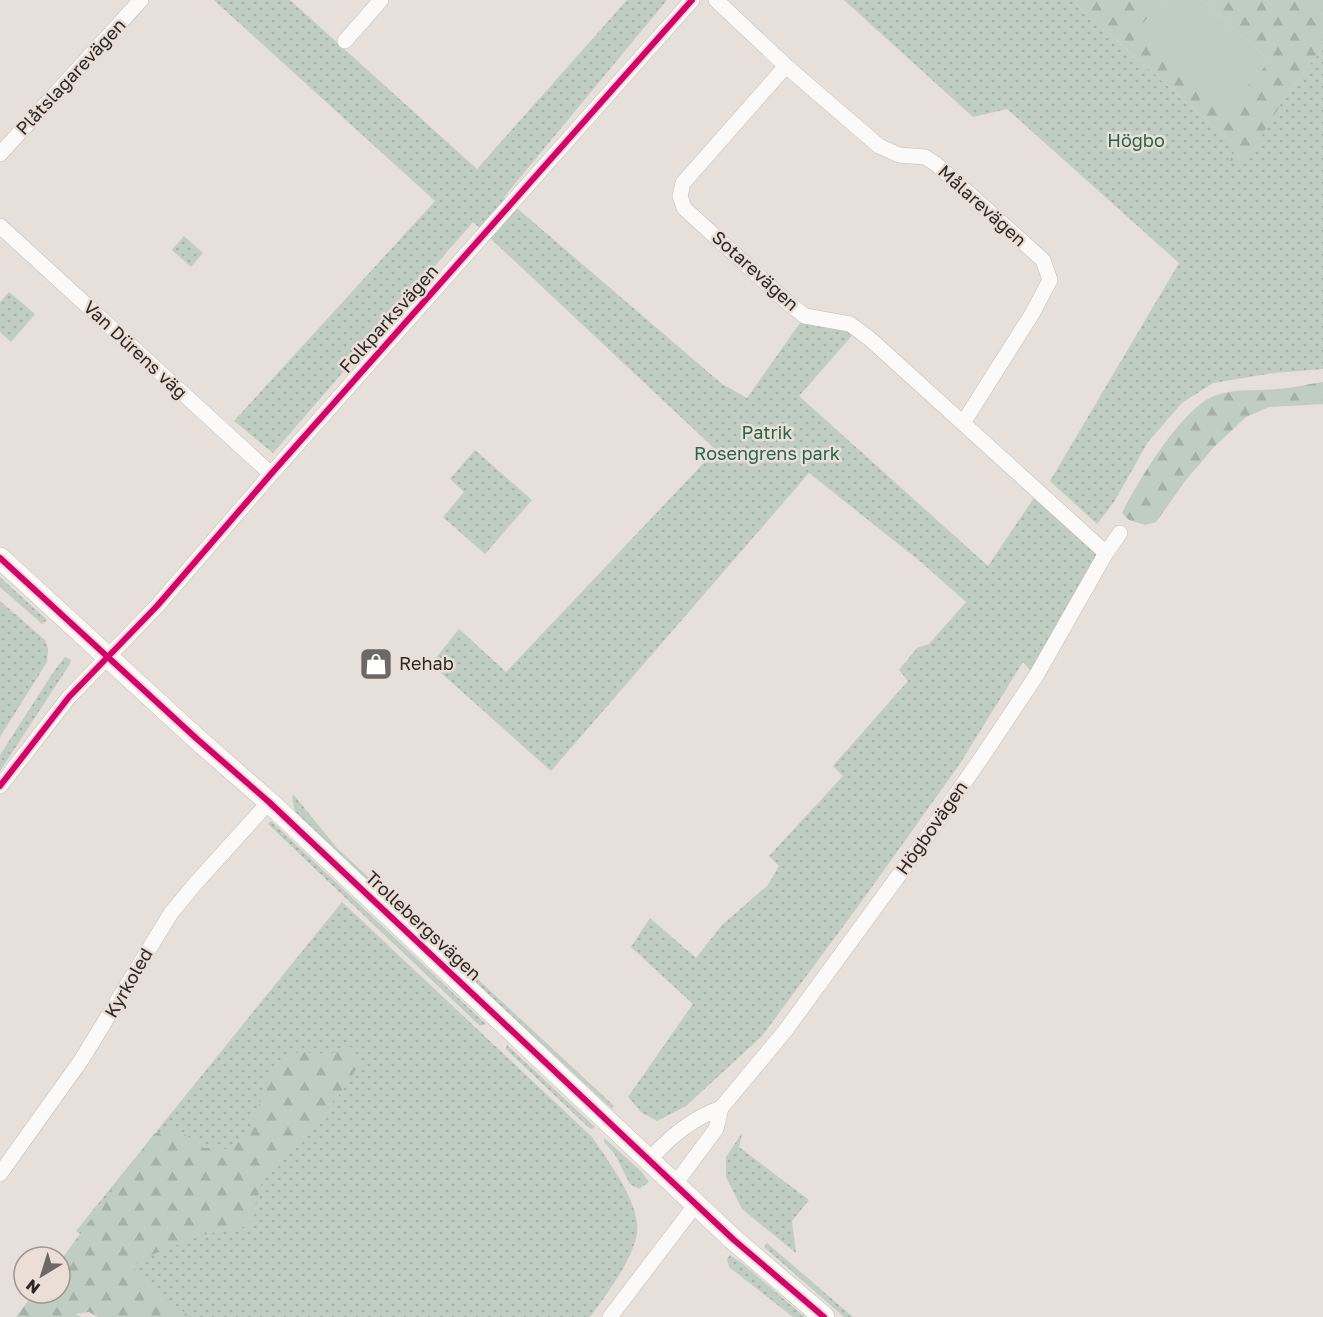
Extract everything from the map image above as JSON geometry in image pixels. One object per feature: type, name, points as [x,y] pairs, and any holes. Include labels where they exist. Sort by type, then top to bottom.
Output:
[{"type":"street","name":"Plåtslagarevägen","points":[[0,154],[141,0]]},
{"type":"street","points":[[345,41],[381,0]]},
{"type":"street","name":"Folkparksvägen","points":[[0,786],[69,697],[157,606],[271,474],[692,0]]},
{"type":"street","name":"Målarevägen","points":[[716,0],[786,66],[879,146],[899,155],[925,157],[936,164],[1043,260],[1050,280],[1032,314],[963,423]]},
{"type":"street","name":"Sotarevägen","points":[[786,66],[683,183],[680,196],[684,208],[805,316],[850,324],[870,339],[1106,553]]},
{"type":"street","name":"Van Dürens väg","points":[[0,226],[271,474]]},
{"type":"street","name":"Högbovägen","points":[[675,1184],[716,1129],[721,1107],[791,1022],[918,849],[984,754],[1036,676],[1106,553],[1120,533]]},
{"type":"street","name":"Trollebergsvägen","points":[[0,558],[269,802],[696,1204],[824,1317]]},
{"type":"street","name":"Kyrkoled","points":[[0,1174],[82,1059],[171,913],[269,802]]},
{"type":"street","name":"Högbovägen","points":[[649,1160],[699,1116],[721,1107]]},
{"type":"street","points":[[610,1317],[696,1204]]},
{"type":"green space","name":"Patrik Rosengrens park","points":[[214,0],[290,0],[477,169],[627,0],[667,0],[504,197],[722,384],[747,398],[805,316],[857,330],[799,396],[988,566],[1038,492],[1106,553],[1036,676],[1023,662],[959,765],[762,1036],[686,1106],[657,1121],[641,1112],[628,1097],[693,1004],[631,947],[650,918],[696,958],[722,925],[768,885],[779,866],[769,856],[843,776],[833,766],[908,681],[899,670],[917,648],[929,644],[966,602],[921,562],[809,473],[551,771],[431,664],[459,629],[506,672],[716,450],[473,222],[273,453],[234,421],[435,201]]},
{"type":"green space","name":"Högbo","points":[[844,0],[1078,0],[1075,4],[1237,147],[1230,161],[1323,48],[1323,369],[1274,373],[1213,383],[1182,403],[1148,442],[1114,502],[1097,524],[1050,481],[1179,263],[1007,109],[973,117]]},
{"type":"green space","points":[[1078,0],[1164,0],[1140,27],[1270,61],[1202,0],[1323,0],[1323,48],[1287,94],[1246,161],[1229,162],[1237,147],[1075,4]]},
{"type":"green space","points":[[1164,0],[1202,0],[1270,61],[1229,107],[1139,27]]},
{"type":"green space","points":[[184,236],[203,253],[191,267],[172,250]]},
{"type":"green space","points":[[9,292],[35,314],[11,342],[0,332],[0,302]]},
{"type":"green space","points":[[1323,382],[1323,404],[1269,407],[1246,417],[1214,447],[1186,480],[1156,522],[1145,525],[1129,520],[1122,513],[1138,483],[1162,448],[1188,415],[1201,403],[1229,392],[1284,388]]},
{"type":"green space","points":[[475,450],[532,500],[485,554],[443,517],[464,492],[450,479]]},
{"type":"green space","points":[[0,577],[47,620],[42,624],[0,587]]},
{"type":"green space","points":[[0,601],[45,640],[48,649],[47,662],[0,737]]},
{"type":"green space","points":[[65,657],[71,660],[70,664],[0,771],[0,755]]},
{"type":"green space","points":[[293,794],[337,848],[614,1106],[612,1109],[300,819],[294,807]]},
{"type":"green space","points":[[271,821],[486,1024],[480,1026],[268,824]]},
{"type":"green space","points":[[342,902],[592,1137],[619,1178],[635,1212],[637,1234],[634,1246],[621,1272],[590,1317],[179,1317],[76,1231]]},
{"type":"green space","points":[[507,1045],[595,1127],[591,1129],[588,1127],[506,1049]]},
{"type":"green space","points":[[343,1046],[355,1048],[359,1065],[339,1095],[263,1178],[249,1226],[202,1235],[136,1261],[135,1273],[190,1317],[98,1317],[89,1312],[76,1314],[81,1317],[16,1317],[25,1305],[72,1305],[72,1245],[154,1134],[174,1127],[204,1148],[230,1149],[248,1133],[267,1080],[286,1054],[302,1052],[331,1054]]},
{"type":"green space","points":[[742,1133],[739,1147],[809,1200],[792,1221],[796,1253],[742,1209],[726,1177],[726,1157]]},
{"type":"green space","points":[[604,1138],[641,1171],[649,1182],[639,1189],[630,1184],[614,1153],[604,1142]]},
{"type":"green space","points":[[767,1243],[853,1317],[844,1317],[764,1247]]},
{"type":"green space","points":[[730,1255],[805,1317],[793,1317],[729,1267],[727,1259]]},
{"type":"cycle path","points":[[0,786],[69,697],[157,606],[271,474],[692,0]]},
{"type":"cycle path","points":[[0,558],[269,802],[734,1240],[824,1317]]},
{"type":"place","name":"Rehab","points":[[376,664]]}]
